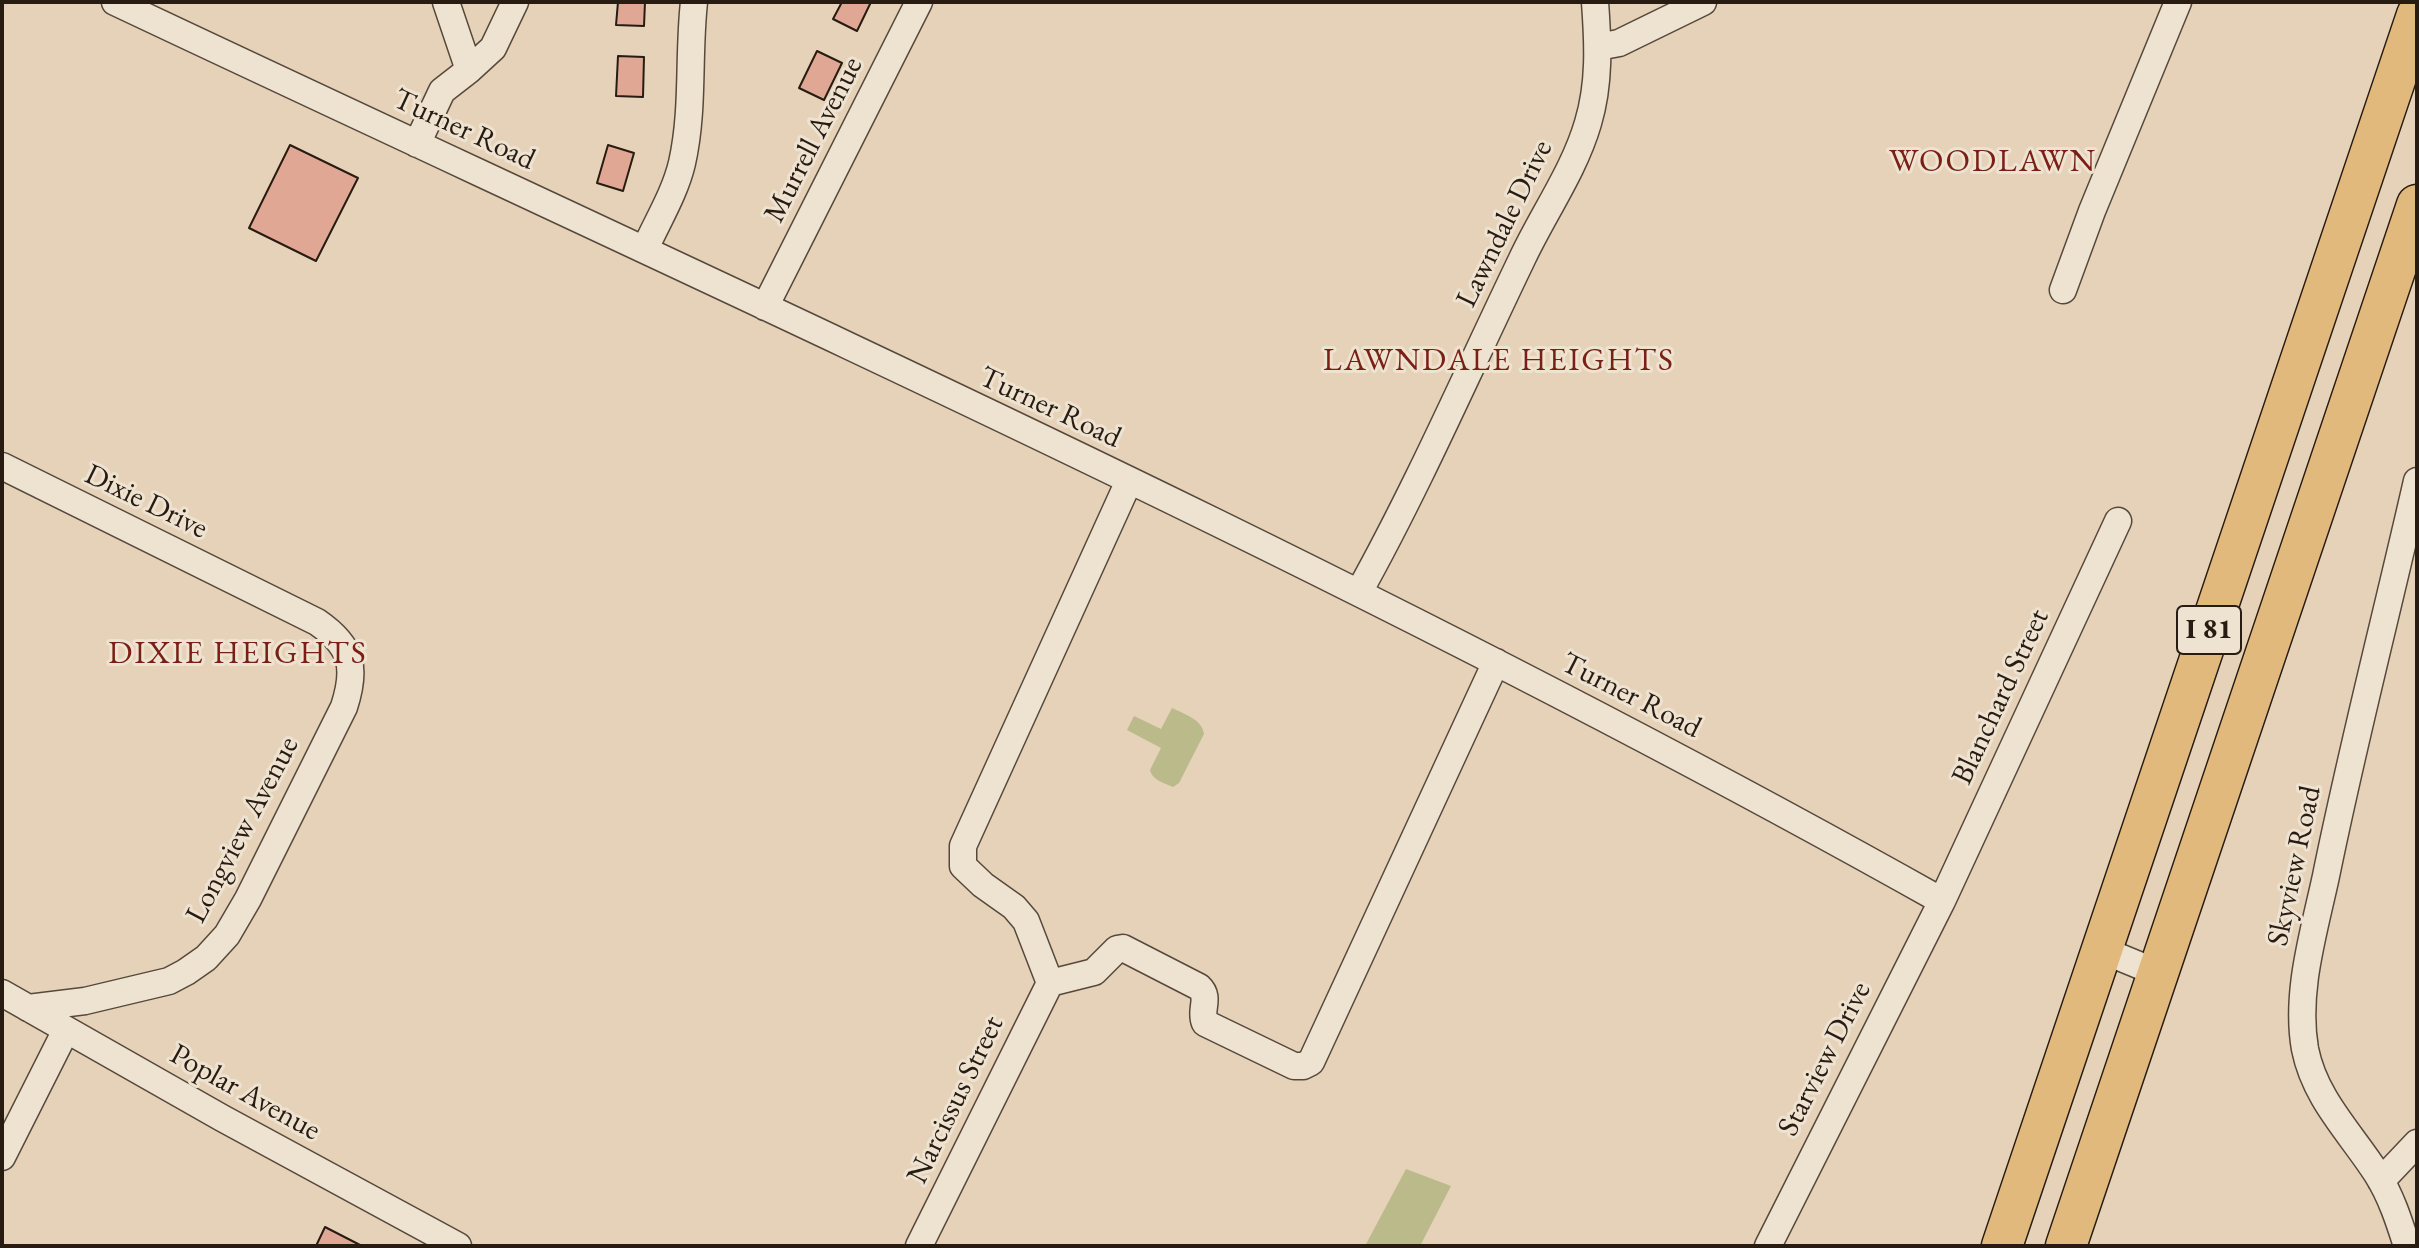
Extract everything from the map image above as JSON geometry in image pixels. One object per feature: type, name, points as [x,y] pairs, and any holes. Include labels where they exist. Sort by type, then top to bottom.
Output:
[{"type":"highway","points":[[2354,201],[2399,2]]},
{"type":"highway","name":"I 81","points":[[2002,1246],[2417,15]]},
{"type":"highway","name":"I 81","points":[[2066,1246],[2417,205]]},
{"type":"street","points":[[446,2],[469,70]]},
{"type":"street","points":[[417,144],[442,91],[493,48],[515,2]]},
{"type":"street","points":[[645,249],[682,165],[688,129],[694,2]]},
{"type":"street","name":"Murrell Avenue","points":[[765,307],[919,2]]},
{"type":"street","name":"Lawndale Drive","points":[[1359,592],[1410,497],[1523,257],[1578,150],[1596,89],[1598,47],[1595,2]]},
{"type":"street","points":[[1598,47],[1619,43],[1703,2]]},
{"type":"street","points":[[2063,290],[2178,2]]},
{"type":"street","name":"Turner Road","points":[[119,3],[645,249],[1359,592],[1675,754],[1942,901]]},
{"type":"street","name":"Dixie Drive","points":[[2,466],[262,594]]},
{"type":"street","points":[[1129,481],[963,846],[963,866],[1014,907],[1026,921],[1050,983],[1094,972],[1117,949],[1123,948],[1199,987],[1206,999],[1202,1015],[1205,1023],[1294,1066],[1311,1062],[1496,662]]},
{"type":"street","name":"Skyview Road","points":[[2407,1246],[2397,1213],[2381,1181],[2321,1096],[2305,1048],[2302,1013],[2305,979],[2345,781],[2413,517],[2417,481]]},
{"type":"street","name":"Blanchard Street","points":[[1942,901],[2118,521]]},
{"type":"street","name":"Longview Avenue","points":[[28,1008],[85,1001],[169,981],[206,958],[223,940],[248,899],[344,707],[352,673],[349,658],[332,632],[262,594]]},
{"type":"street","name":"Starview Drive","points":[[1768,1246],[1942,901]]},
{"type":"street","points":[[2102,950],[2158,973]]},
{"type":"street","name":"Narcissus Street","points":[[919,1246],[1050,983]]},
{"type":"street","name":"Poplar Avenue","points":[[2,993],[222,1118],[458,1246]]},
{"type":"street","points":[[2,1157],[66,1030]]},
{"type":"street","points":[[2381,1181],[2417,1143]]},
{"type":"green space","points":[[1172,708],[1196,721],[1204,734],[1179,783],[1173,787],[1156,779],[1150,770],[1161,748],[1127,730],[1134,716],[1161,729]]},
{"type":"green space","points":[[1406,1169],[1451,1186],[1420,1246],[1365,1246]]},
{"type":"building","points":[[618,2],[645,2],[644,26],[616,25]]},
{"type":"building","points":[[842,2],[871,2],[857,31],[833,19]]},
{"type":"building","points":[[817,51],[842,63],[824,100],[799,88]]},
{"type":"building","points":[[618,56],[644,57],[643,97],[616,96]]},
{"type":"building","points":[[290,145],[358,178],[316,261],[249,228]]},
{"type":"building","points":[[608,145],[634,153],[623,191],[597,183]]},
{"type":"building","points":[[325,1227],[362,1246],[316,1246]]},
{"type":"district","name":"WOODLAWN","points":[[1993,162]]},
{"type":"district","name":"LAWNDALE HEIGHTS","points":[[1499,361]]},
{"type":"district","name":"DIXIE HEIGHTS","points":[[238,654]]}]
